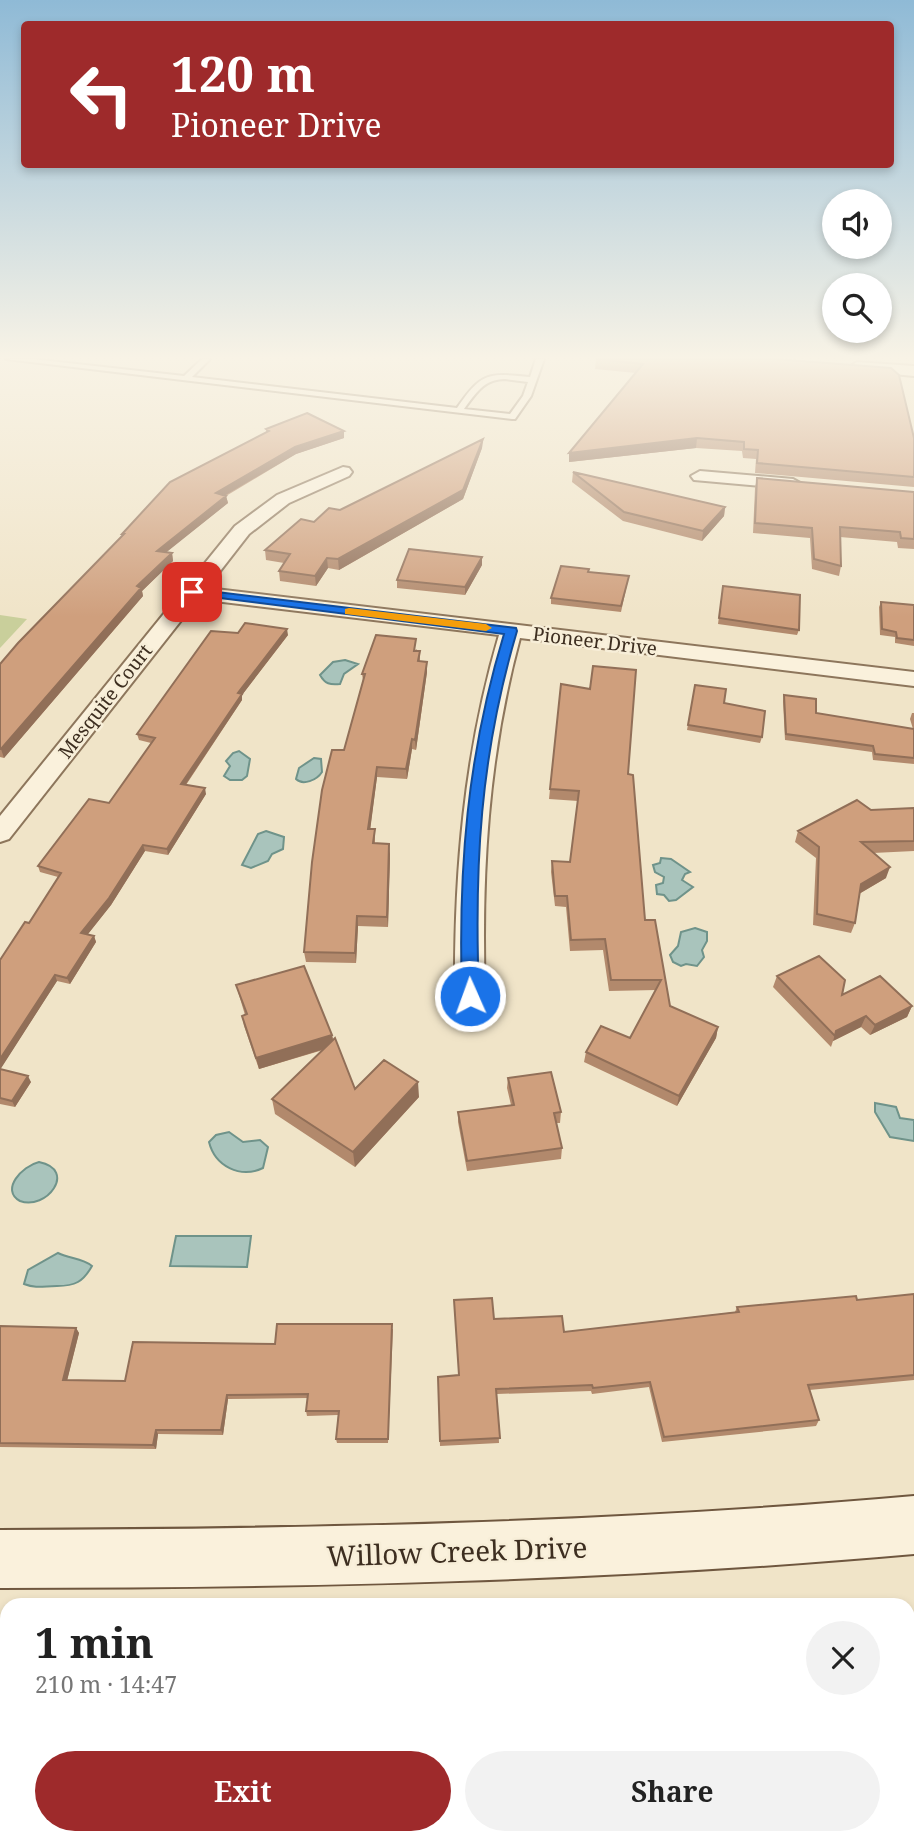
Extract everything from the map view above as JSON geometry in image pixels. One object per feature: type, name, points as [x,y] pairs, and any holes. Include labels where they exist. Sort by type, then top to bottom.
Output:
[{"type":"street","name":"Mesquite Court","points":[[0,834],[242,530],[261,513],[295,492],[343,472]]},
{"type":"street","points":[[700,476],[807,485]]},
{"type":"street","name":"Pioneer Drive","points":[[192,592],[914,679]]},
{"type":"street","points":[[470,996],[468,940],[472,824],[481,751],[511,631]]},
{"type":"street","name":"Willow Creek Drive","points":[[0,1559],[221,1559],[501,1553],[779,1538],[914,1525]]},
{"type":"green space","points":[[0,615],[27,619],[0,648]]},
{"type":"water","points":[[345,660],[358,664],[344,674],[340,684],[326,682],[320,675],[333,662]]},
{"type":"water","points":[[239,751],[250,759],[247,776],[242,780],[230,780],[224,776],[230,766],[226,761]]},
{"type":"water","points":[[314,758],[321,759],[320,775],[306,782],[296,779],[299,768]]},
{"type":"water","points":[[266,831],[284,837],[283,849],[272,854],[268,861],[251,868],[242,865],[258,834]]},
{"type":"water","points":[[661,858],[671,859],[690,872],[685,874],[682,880],[693,887],[676,900],[669,901],[664,895],[657,894],[656,885],[663,883],[664,877],[655,872],[653,865],[660,863]]},
{"type":"water","points":[[695,928],[707,932],[707,941],[702,950],[704,957],[697,966],[681,966],[673,962],[670,955],[678,946],[681,932]]},
{"type":"water","points":[[875,1103],[896,1107],[900,1118],[914,1120],[914,1141],[890,1137],[875,1112]]},
{"type":"water","points":[[229,1132],[243,1142],[260,1140],[268,1147],[263,1168],[237,1171],[217,1158],[209,1142],[216,1135]]},
{"type":"water","points":[[39,1162],[50,1166],[56,1173],[54,1188],[39,1200],[30,1203],[20,1201],[14,1196],[13,1185],[20,1173]]},
{"type":"water","points":[[176,1236],[251,1236],[247,1267],[170,1266]]},
{"type":"water","points":[[58,1253],[92,1266],[82,1279],[74,1284],[41,1287],[24,1284],[28,1270]]},
{"type":"building","points":[[242,445],[301,445],[216,493],[226,496],[157,551],[172,553],[137,586],[141,588],[0,749],[0,664],[170,482]]},
{"type":"building","points":[[471,445],[481,445],[463,490],[338,559],[327,558],[315,576],[279,571],[290,554],[265,550],[301,519],[314,522],[329,508],[340,510]]},
{"type":"building","points":[[576,445],[637,445],[569,453]]},
{"type":"building","points":[[744,445],[914,445],[914,477],[757,463],[758,450],[744,449]]},
{"type":"building","points":[[573,472],[725,507],[703,531],[624,512]]},
{"type":"building","points":[[757,478],[914,492],[914,539],[901,538],[900,532],[840,527],[841,566],[814,559],[812,528],[755,523]]},
{"type":"building","points":[[409,549],[482,557],[465,587],[397,580]]},
{"type":"building","points":[[561,566],[629,576],[621,606],[551,598]]},
{"type":"building","points":[[723,586],[800,595],[799,630],[719,618]]},
{"type":"building","points":[[881,602],[914,605],[914,640],[897,638],[896,632],[882,629]]},
{"type":"building","points":[[245,623],[287,629],[238,693],[242,694],[181,784],[205,788],[167,849],[143,845],[109,898],[81,933],[94,936],[67,978],[55,975],[0,1059],[0,960],[25,922],[29,923],[61,873],[38,866],[89,799],[109,803],[155,738],[137,734],[211,631],[238,633]]},
{"type":"building","points":[[376,635],[416,639],[414,651],[420,651],[418,661],[427,662],[415,740],[412,739],[406,769],[377,767],[368,829],[375,829],[373,843],[389,844],[387,917],[357,916],[355,953],[304,952],[322,790],[332,750],[344,750],[365,674],[362,674]]},
{"type":"building","points":[[593,666],[636,670],[628,774],[633,775],[645,920],[655,920],[670,1006],[718,1027],[679,1096],[586,1052],[601,1026],[630,1038],[661,980],[611,980],[605,939],[571,940],[567,896],[555,896],[552,861],[570,862],[579,791],[550,789],[561,684],[590,689]]},
{"type":"building","points":[[695,685],[726,689],[724,703],[765,711],[762,737],[688,725]]},
{"type":"building","points":[[784,695],[816,699],[816,713],[914,729],[914,758],[875,754],[873,746],[786,734]]},
{"type":"building","points":[[857,800],[871,810],[914,808],[914,841],[861,842],[890,867],[861,884],[855,923],[817,914],[819,847],[798,831]]},
{"type":"building","points":[[819,956],[845,980],[842,995],[880,976],[912,1006],[875,1025],[866,1016],[836,1031],[835,1036],[777,976]]},
{"type":"building","points":[[304,966],[332,1035],[256,1058],[242,1016],[247,1014],[236,985]]},
{"type":"building","points":[[335,1038],[355,1089],[384,1060],[418,1082],[353,1152],[272,1099]]},
{"type":"building","points":[[0,1069],[28,1076],[12,1101],[0,1098]]},
{"type":"building","points":[[551,1072],[561,1112],[554,1113],[562,1148],[467,1161],[458,1112],[514,1105],[508,1078]]},
{"type":"building","points":[[914,1294],[914,1375],[808,1385],[819,1420],[664,1437],[650,1382],[593,1388],[592,1385],[496,1389],[500,1438],[440,1441],[438,1377],[459,1375],[454,1300],[492,1298],[494,1319],[562,1316],[564,1332],[739,1312],[737,1307],[856,1296],[857,1300]]},
{"type":"building","points":[[277,1324],[392,1324],[388,1439],[336,1439],[339,1411],[306,1411],[308,1394],[227,1395],[221,1430],[156,1430],[153,1445],[0,1443],[0,1326],[76,1328],[63,1380],[125,1381],[133,1342],[275,1344]]},
{"type":"slow traffic","points":[[349,611],[486,628]]},
{"type":"route","points":[[192,592],[511,631],[481,751],[472,824],[468,940],[470,996]]}]
